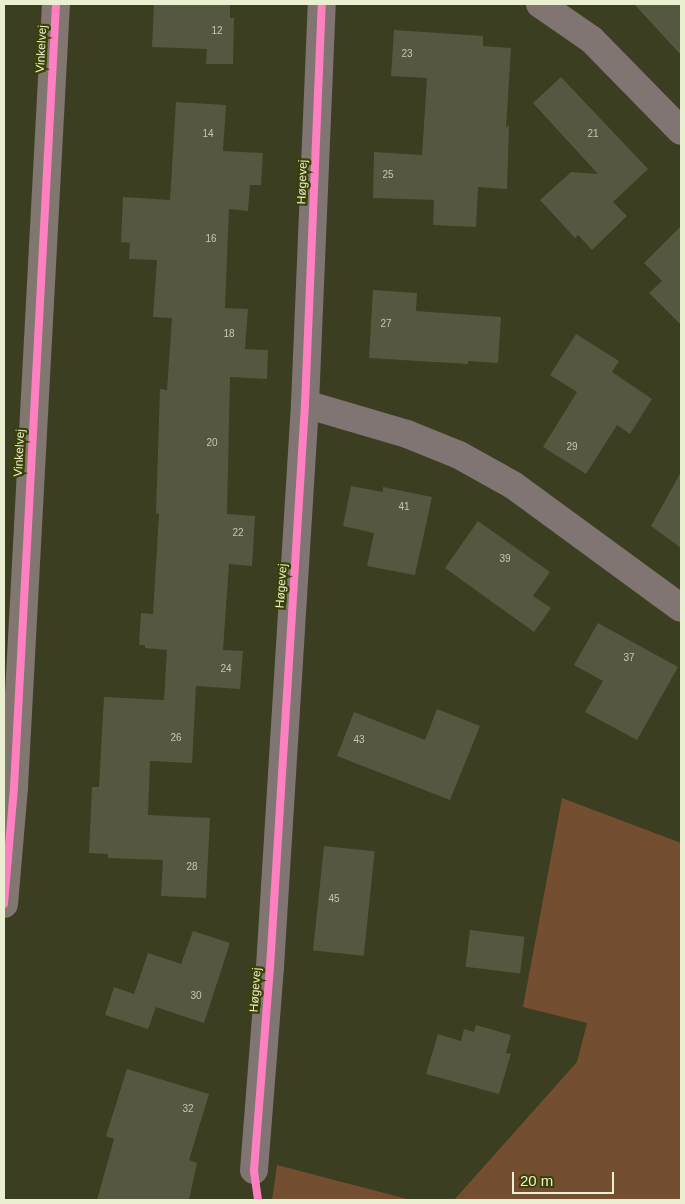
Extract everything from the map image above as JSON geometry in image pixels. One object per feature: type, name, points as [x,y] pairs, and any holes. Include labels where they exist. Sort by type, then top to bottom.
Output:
[{"type":"street","name":"Vinkelvej","points":[[4,904],[14,787],[56,4]]},
{"type":"street","name":"Høgevej","points":[[254,1170],[270,967],[305,404],[322,4]]},
{"type":"street","points":[[540,4],[592,40],[681,130]]},
{"type":"street","points":[[305,404],[407,434],[467,460],[513,485],[681,608]]},
{"type":"shaded area","points":[[562,798],[681,843],[681,1200],[454,1200],[577,1062],[587,1023],[523,1007]]},
{"type":"shaded area","points":[[277,1165],[411,1200],[272,1200]]},
{"type":"building","points":[[154,4],[230,4],[230,18],[234,18],[233,64],[206,64],[207,49],[152,47]]},
{"type":"building","points":[[634,4],[681,4],[681,55]]},
{"type":"building","points":[[394,30],[483,36],[483,46],[511,48],[506,128],[509,125],[507,189],[478,187],[476,227],[433,225],[434,200],[373,198],[374,152],[422,155],[427,78],[391,76]]},
{"type":"building","points":[[561,77],[648,169],[613,202],[627,216],[592,250],[578,235],[575,238],[540,200],[571,172],[598,174],[533,103]]},
{"type":"building","points":[[176,102],[226,105],[223,151],[263,153],[261,185],[250,185],[248,211],[229,209],[225,308],[248,309],[245,349],[268,350],[267,379],[230,377],[227,514],[255,516],[252,566],[229,564],[223,650],[243,651],[240,689],[196,686],[192,763],[150,761],[148,815],[210,818],[206,898],[161,896],[163,860],[108,858],[108,854],[89,853],[92,787],[99,787],[104,697],[164,700],[167,650],[145,648],[145,645],[139,645],[141,613],[153,614],[159,514],[156,513],[160,389],[167,390],[172,318],[153,317],[157,260],[129,259],[130,243],[121,242],[123,197],[170,200]]},
{"type":"building","points":[[681,226],[681,325],[649,293],[662,281],[644,263]]},
{"type":"building","points":[[373,290],[417,293],[416,311],[501,317],[498,363],[468,361],[468,364],[369,358]]},
{"type":"building","points":[[576,334],[619,361],[612,372],[652,399],[630,434],[617,425],[586,474],[543,447],[577,392],[550,375]]},
{"type":"building","points":[[681,472],[681,548],[651,526]]},
{"type":"building","points":[[351,486],[383,492],[383,487],[432,497],[415,575],[367,566],[374,533],[343,526]]},
{"type":"building","points":[[478,521],[550,572],[533,596],[551,608],[534,632],[445,568]]},
{"type":"building","points":[[598,623],[678,667],[637,740],[585,712],[603,681],[574,665]]},
{"type":"building","points":[[437,709],[480,726],[450,800],[337,756],[354,712],[425,740]]},
{"type":"building","points":[[324,846],[375,851],[364,956],[313,950]]},
{"type":"building","points":[[470,930],[525,937],[520,973],[465,967]]},
{"type":"building","points":[[193,931],[230,943],[204,1023],[156,1007],[148,1029],[105,1015],[114,987],[134,994],[148,953],[181,964]]},
{"type":"building","points":[[476,1025],[511,1035],[506,1053],[511,1054],[499,1094],[426,1074],[438,1034],[461,1041],[464,1029],[474,1032]]},
{"type":"building","points":[[127,1069],[209,1094],[189,1160],[197,1163],[189,1200],[97,1200],[114,1139],[106,1136]]},
{"type":"cycle path","points":[[4,904],[14,787],[56,4]]},
{"type":"cycle path","points":[[258,1200],[254,1170],[270,967],[305,404],[322,4]]}]
